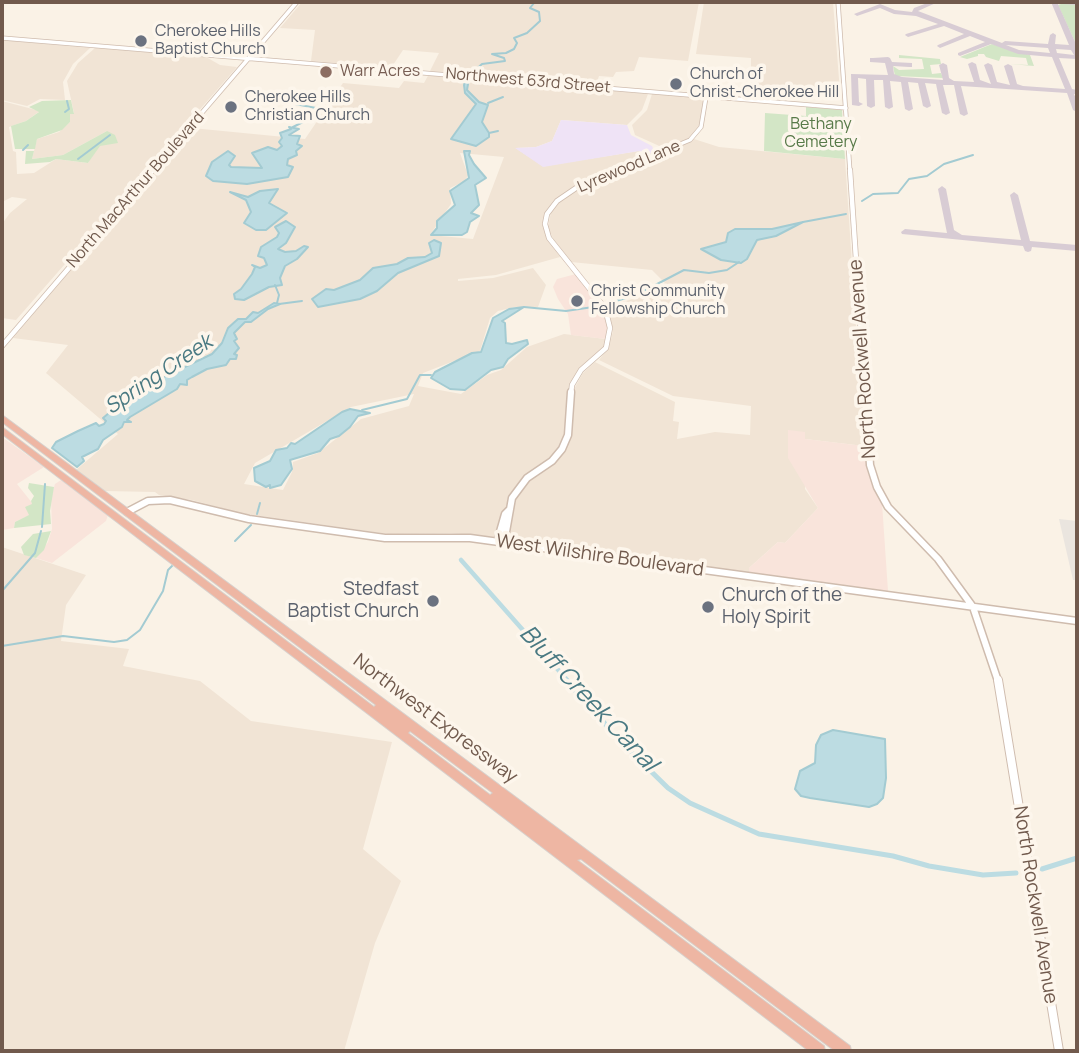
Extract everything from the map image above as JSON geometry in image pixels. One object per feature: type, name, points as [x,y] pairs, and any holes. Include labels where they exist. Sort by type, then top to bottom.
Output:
[{"type":"highway","name":"Northwest Expressway","points":[[2,418],[10,432],[331,665],[845,1051]]},
{"type":"highway","name":"Northwest Expressway","points":[[122,515],[244,614],[819,1051]]},
{"type":"highway","points":[[244,614],[256,616],[301,650],[331,665]]},
{"type":"highway","points":[[338,684],[369,700],[422,741],[456,759]]},
{"type":"highway","points":[[474,788],[503,803],[561,847],[597,865]]},
{"type":"highway","points":[[680,945],[688,934]]},
{"type":"main road","name":"North MacArthur Boulevard","points":[[2,346],[297,2]]},
{"type":"main road","name":"North Rockwell Avenue","points":[[838,2],[872,472],[888,507],[938,559],[973,607],[988,646],[999,683],[1059,1051]]},
{"type":"main road","name":"Northwest 63rd Street","points":[[2,38],[846,108]]},
{"type":"main road","name":"Lyrewood Lane","points":[[500,543],[512,498],[521,484],[562,449],[568,435],[572,385],[581,370],[606,348],[610,328],[605,308],[549,239],[545,224],[547,214],[557,201],[572,190],[682,145],[698,133],[706,97]]},
{"type":"main road","points":[[654,156],[656,146]]},
{"type":"main road","name":"West Wilshire Boulevard","points":[[122,515],[148,501],[170,500],[249,519],[385,538],[454,537],[1077,621]]},
{"type":"shaded area","points":[[302,2],[699,2],[688,61],[639,57],[634,71],[616,72],[613,77],[599,76],[596,85],[430,71],[439,53],[403,50],[391,68],[311,61],[315,30],[280,28]]},
{"type":"shaded area","points":[[704,2],[833,2],[840,92],[751,85],[751,58],[696,54]]},
{"type":"shaded area","points":[[2,40],[90,48],[73,64],[63,82],[65,100],[40,99],[27,106],[2,100]]},
{"type":"shaded area","points":[[95,48],[206,57],[220,65],[237,67],[16,320],[2,318],[2,224],[10,213],[27,199],[12,197],[2,202],[2,101],[40,111],[26,121],[9,127],[13,151],[16,152],[17,174],[34,173],[56,159],[88,163],[107,131],[63,155],[32,159],[37,139],[59,132],[70,122],[70,114],[74,113],[67,81],[78,63]]},
{"type":"shaded area","points":[[429,74],[648,94],[642,110],[627,125],[561,120],[552,141],[536,147],[516,148],[543,166],[639,151],[648,157],[606,173],[552,203],[546,213],[544,229],[560,257],[496,275],[458,279],[493,278],[533,268],[546,285],[538,307],[515,307],[498,311],[490,318],[480,351],[423,373],[418,386],[461,394],[487,375],[501,370],[527,347],[564,334],[606,339],[604,347],[571,381],[567,397],[565,438],[556,454],[511,496],[496,537],[450,533],[388,534],[240,513],[155,492],[104,491],[76,470],[118,434],[46,373],[68,345],[13,338],[192,128],[305,139],[343,83],[399,88],[404,81],[424,83]],"holes":[[[460,153],[504,157],[473,239],[430,235],[451,204],[450,188],[465,181],[468,175]],[[414,394],[409,406],[361,419],[318,453],[293,462],[292,472],[283,490],[244,484],[255,463],[351,407]]]},
{"type":"shaded area","points":[[652,94],[704,98],[698,130],[690,139],[666,149],[635,135],[632,125],[647,110]]},
{"type":"shaded area","points":[[561,120],[627,125],[631,135],[652,146],[655,153],[648,157],[639,151],[543,167],[515,148],[536,147],[552,141]]},
{"type":"shaded area","points":[[694,139],[719,147],[845,159],[864,446],[805,439],[805,489],[818,508],[785,543],[778,542],[749,568],[749,572],[510,540],[508,537],[516,499],[527,482],[552,464],[565,450],[571,435],[574,389],[583,373],[595,362],[675,402],[673,421],[679,422],[677,439],[715,432],[750,435],[751,406],[673,396],[599,360],[609,347],[613,331],[608,306],[640,297],[665,283],[652,270],[571,262],[555,243],[548,227],[551,212],[564,197],[613,172]]},
{"type":"shaded area","points":[[576,274],[605,312],[608,328],[606,339],[571,335],[568,314],[553,287],[557,279]]},
{"type":"shaded area","points":[[788,430],[805,432],[805,439],[864,446],[868,473],[882,503],[888,591],[749,572],[749,568],[778,542],[785,543],[818,508],[788,458]]},
{"type":"shaded area","points":[[2,437],[44,467],[17,484],[33,504],[30,515],[15,522],[14,528],[2,530]]},
{"type":"shaded area","points":[[61,480],[108,515],[106,521],[52,563],[36,558],[48,542],[52,529],[51,498],[55,484]]},
{"type":"shaded area","points":[[1059,519],[1077,521],[1077,580],[1073,580]]},
{"type":"shaded area","points":[[2,547],[86,575],[66,605],[61,641],[129,649],[123,666],[200,681],[251,721],[392,742],[363,849],[401,881],[375,943],[344,1051],[2,1051]]},
{"type":"green space","points":[[1077,4],[1077,46],[1058,5]]},
{"type":"green space","points":[[992,44],[1030,55],[1034,66],[1010,64],[1028,65],[1026,58],[1001,56],[999,61],[984,54],[967,59],[960,57]]},
{"type":"green space","points":[[899,55],[940,59],[941,64],[930,65],[932,74],[941,73],[943,78],[895,76],[893,66],[899,70],[924,69],[922,59],[899,58]]},
{"type":"green space","points":[[71,100],[74,114],[70,114],[70,122],[62,130],[37,139],[35,149],[15,149],[11,126],[26,121],[39,112],[29,107],[42,101]]},
{"type":"green space","name":"Bethany Cemetery","points":[[806,107],[842,110],[845,159],[764,151],[765,113],[806,116]]},
{"type":"green space","points":[[107,131],[115,135],[118,143],[100,146],[88,163],[56,159],[25,164],[26,151],[34,151],[32,159],[63,155]]},
{"type":"green space","points":[[29,483],[54,487],[51,524],[14,528],[15,522],[29,515],[25,507],[32,504],[34,496],[28,488]]},
{"type":"green space","points":[[51,531],[44,550],[36,558],[24,555],[21,547],[33,534]]},
{"type":"water","points":[[469,78],[467,90],[479,102],[488,105],[482,122],[489,137],[476,146],[451,139],[476,104],[465,93],[464,85]]},
{"type":"water","points":[[289,127],[299,129],[289,135],[300,136],[297,144],[302,146],[296,151],[297,155],[288,159],[287,165],[293,167],[288,177],[247,184],[213,181],[206,176],[212,162],[228,151],[235,156],[229,165],[231,167],[262,168],[252,153],[268,147],[277,150],[282,146],[279,142],[282,138],[280,133],[291,129]]},
{"type":"water","points":[[464,151],[470,151],[469,155],[474,164],[486,178],[475,185],[479,205],[471,213],[479,216],[470,222],[467,232],[462,235],[431,235],[437,228],[437,221],[455,205],[450,191],[469,178]]},
{"type":"water","points":[[278,189],[269,203],[287,213],[266,230],[256,230],[244,223],[251,212],[246,200],[230,192],[248,197],[260,191]]},
{"type":"water","points":[[286,221],[295,227],[286,243],[278,249],[285,252],[308,247],[297,259],[285,266],[280,278],[282,285],[269,287],[244,300],[235,299],[234,294],[252,274],[255,267],[252,265],[260,268],[267,265],[264,258],[258,256],[261,247],[277,237],[279,233],[275,227]]},
{"type":"water","points":[[803,222],[776,236],[757,240],[747,259],[741,263],[721,260],[701,249],[726,242],[728,233],[735,229],[772,229]]},
{"type":"water","points":[[434,240],[441,243],[439,256],[398,273],[377,291],[360,299],[318,307],[312,299],[326,289],[334,290],[360,280],[373,268],[397,264],[408,258],[425,257],[432,253],[429,243]]},
{"type":"water","points":[[274,303],[280,304],[251,322],[245,322],[234,333],[237,339],[234,341],[239,348],[234,354],[237,355],[236,359],[230,359],[226,365],[207,369],[192,377],[187,380],[187,385],[180,384],[177,389],[130,417],[127,420],[131,422],[124,422],[122,427],[103,440],[98,449],[82,457],[84,461],[77,467],[52,448],[56,442],[78,431],[96,423],[99,426],[104,424],[106,421],[103,418],[122,402],[166,376],[212,354],[222,343],[228,328],[238,319],[246,319],[253,312],[258,313]]},
{"type":"water","points":[[524,307],[502,321],[505,323],[506,343],[527,340],[528,344],[508,359],[503,367],[491,370],[465,390],[450,389],[431,378],[435,372],[472,353],[481,352],[493,318],[509,309]]},
{"type":"water","points":[[350,409],[370,413],[358,416],[350,427],[330,439],[320,451],[290,460],[292,469],[281,485],[270,488],[270,485],[266,487],[255,481],[254,468],[270,461],[276,450],[287,448],[291,443],[295,444]]},
{"type":"water","points":[[833,730],[885,739],[886,778],[883,798],[877,804],[869,807],[810,798],[801,796],[795,789],[800,771],[815,763],[816,745],[821,735]]},
{"type":"waterway","name":"Spring Creek","points":[[470,75],[482,64],[505,61],[504,58],[492,54],[506,53],[514,49],[517,43],[514,38],[527,33],[540,21],[539,12],[530,8],[534,3]]},
{"type":"waterway","points":[[488,103],[503,97]]},
{"type":"waterway","points":[[293,127],[313,117],[316,108],[295,104],[295,98]]},
{"type":"waterway","points":[[65,112],[69,109],[67,101]]},
{"type":"waterway","points":[[489,133],[498,131]]},
{"type":"waterway","points":[[78,159],[110,135]]},
{"type":"waterway","points":[[23,150],[28,145]]},
{"type":"waterway","points":[[862,201],[873,194],[898,193],[909,179],[927,176],[944,164],[973,155]]},
{"type":"waterway","points":[[803,222],[846,214]]},
{"type":"waterway","points":[[606,304],[636,295],[684,270],[709,273],[727,270],[739,262]]},
{"type":"waterway","points":[[275,285],[279,295],[277,303]]},
{"type":"waterway","points":[[643,297],[651,305]]},
{"type":"waterway","name":"Spring Creek","points":[[279,304],[302,301]]},
{"type":"waterway","points":[[524,307],[566,311],[600,306]]},
{"type":"waterway","points":[[362,410],[407,399],[420,375],[431,375]]},
{"type":"waterway","name":"Spring Creek","points":[[42,527],[45,484]]},
{"type":"waterway","points":[[257,514],[260,503]]},
{"type":"waterway","points":[[235,541],[251,525]]},
{"type":"waterway","name":"Spring Creek","points":[[2,591],[35,553],[41,531]]},
{"type":"waterway","name":"Bluff Creek Canal","points":[[461,560],[568,681]]},
{"type":"waterway","points":[[2,646],[63,636],[114,642],[127,640],[140,630],[163,591],[168,570],[172,566]]},
{"type":"waterway","name":"Bluff Creek Canal","points":[[566,680],[623,744],[668,788],[690,803],[759,834],[893,856],[929,866],[983,875],[1016,873]]},
{"type":"waterway","name":"Bluff Creek Canal","points":[[1042,869],[1077,858]]},
{"type":"taxiway","points":[[918,14],[916,9],[935,2]]},
{"type":"taxiway","points":[[1054,2],[1074,48]]},
{"type":"taxiway","points":[[1063,2],[1077,3]]},
{"type":"taxiway","points":[[857,14],[880,6],[894,12],[918,14]]},
{"type":"taxiway","points":[[918,14],[1018,52],[1055,55]]},
{"type":"taxiway","points":[[908,35],[944,24]]},
{"type":"taxiway","points":[[940,46],[970,34]]},
{"type":"taxiway","points":[[1051,46],[1053,35]]},
{"type":"taxiway","points":[[960,54],[991,42]]},
{"type":"taxiway","points":[[1005,43],[1051,46]]},
{"type":"taxiway","points":[[1051,46],[1074,48]]},
{"type":"taxiway","points":[[1051,46],[1055,55]]},
{"type":"taxiway","points":[[1074,48],[1076,53]]},
{"type":"taxiway","points":[[1055,55],[1077,57]]},
{"type":"taxiway","points":[[1055,55],[1069,91]]},
{"type":"taxiway","points":[[873,60],[888,61]]},
{"type":"taxiway","points":[[888,61],[891,75],[899,78]]},
{"type":"taxiway","points":[[889,64],[909,65]]},
{"type":"taxiway","points":[[972,64],[977,81],[984,85]]},
{"type":"taxiway","points":[[943,65],[946,79],[951,82]]},
{"type":"taxiway","points":[[988,65],[994,83],[1001,86]]},
{"type":"taxiway","points":[[1008,66],[1014,85],[1022,88]]},
{"type":"taxiway","points":[[859,104],[855,103],[854,76],[870,77]]},
{"type":"taxiway","points":[[870,77],[886,78]]},
{"type":"taxiway","points":[[870,77],[871,106]]},
{"type":"taxiway","points":[[886,78],[905,80]]},
{"type":"taxiway","points":[[886,78],[889,107]]},
{"type":"taxiway","points":[[905,80],[921,81]]},
{"type":"taxiway","points":[[905,80],[909,109]]},
{"type":"taxiway","points":[[921,81],[939,82]]},
{"type":"taxiway","points":[[921,81],[927,106]]},
{"type":"taxiway","points":[[939,82],[957,83]]},
{"type":"taxiway","points":[[939,82],[946,113]]},
{"type":"taxiway","points":[[957,83],[1069,91]]},
{"type":"taxiway","points":[[957,83],[964,114]]},
{"type":"taxiway","points":[[1069,91],[1077,92]]},
{"type":"taxiway","points":[[1069,91],[1077,110]]},
{"type":"taxiway","points":[[942,189],[950,231],[958,236]]},
{"type":"taxiway","points":[[1014,195],[1027,243]]},
{"type":"taxiway","points":[[905,232],[1027,243]]},
{"type":"taxiway","points":[[1027,243],[1077,248]]},
{"type":"taxiway","points":[[1027,243],[1028,249]]},
{"type":"place","name":"Cherokee Hills Baptist Church","points":[[141,41]]},
{"type":"place","name":"Warr Acres","points":[[326,72]]},
{"type":"place","name":"Church of Christ-Cherokee Hill","points":[[676,84]]},
{"type":"place","name":"Cherokee Hills Christian Church","points":[[231,107]]},
{"type":"place","name":"Christ Community Fellowship Church","points":[[577,301]]},
{"type":"place","name":"Stedfast Baptist Church","points":[[433,601]]},
{"type":"place","name":"Church of the Holy Spirit","points":[[708,607]]}]
